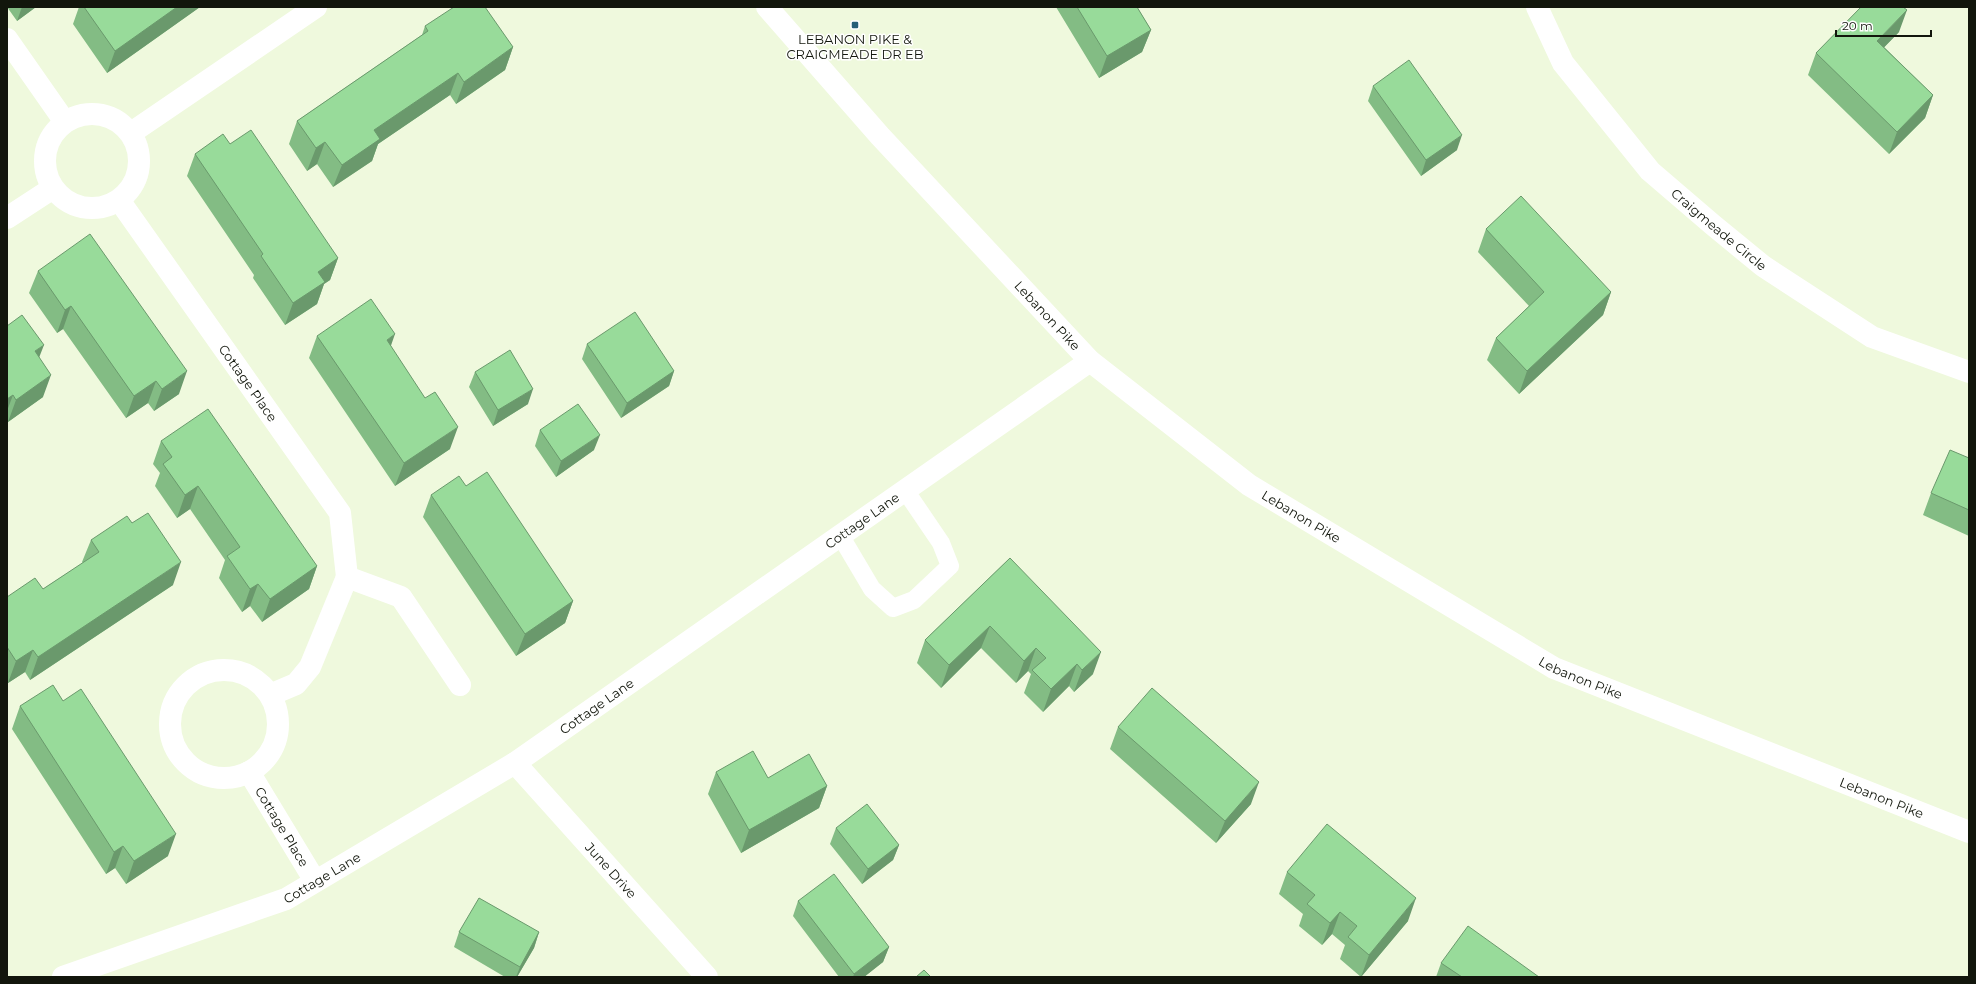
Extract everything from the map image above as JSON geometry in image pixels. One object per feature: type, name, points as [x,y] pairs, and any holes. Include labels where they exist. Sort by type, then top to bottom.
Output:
[{"type":"street","points":[[131,133],[316,7]]},
{"type":"street","name":"Lebanon Pike","points":[[767,7],[880,136],[1090,361],[1250,485],[1554,668],[1969,832]]},
{"type":"street","name":"Craigmeade Circle","points":[[1537,7],[1562,63],[1650,171],[1673,191],[1763,266],[1872,337],[1969,372]]},
{"type":"street","points":[[7,39],[65,122]]},
{"type":"street","points":[[101,114],[118,121],[131,133],[138,151],[139,170],[132,187],[119,200],[102,207],[83,208],[66,201],[53,188],[46,170],[45,152],[52,135],[65,122],[82,115],[101,114]]},
{"type":"street","points":[[7,218],[53,188]]},
{"type":"street","name":"Cottage Place","points":[[119,200],[340,513],[348,577]]},
{"type":"street","name":"Cottage Lane","points":[[64,977],[286,899],[515,763],[1090,361]]},
{"type":"street","points":[[270,695],[296,684],[310,667],[348,577],[401,597],[460,684]]},
{"type":"street","points":[[226,670],[243,673],[259,682],[270,695],[277,712],[278,730],[273,747],[263,761],[249,772],[232,777],[214,777],[198,770],[188,763],[174,744],[171,726],[172,709],[180,692],[192,680],[208,672],[226,670]]},
{"type":"street","name":"June Drive","points":[[515,763],[707,977]]},
{"type":"street","name":"Cottage Place","points":[[249,772],[316,881]]},
{"type":"lane","points":[[840,535],[872,589],[893,608],[914,600],[950,566],[940,543],[905,490]]},
{"type":"building","points":[[84,7],[177,7],[115,51]]},
{"type":"building","points":[[454,7],[485,7],[513,47],[464,82],[458,73],[374,130],[380,139],[342,165],[325,142],[316,148],[297,121],[428,31],[425,26]]},
{"type":"building","points":[[1077,7],[1137,7],[1151,30],[1107,56]]},
{"type":"building","points":[[1861,7],[1903,7],[1907,10],[1877,41],[1933,95],[1897,132],[1816,53]]},
{"type":"building","points":[[1409,60],[1462,135],[1426,160],[1373,86]]},
{"type":"building","points":[[251,130],[338,258],[318,272],[325,282],[293,303],[261,256],[263,254],[195,154],[223,134],[230,144]]},
{"type":"building","points":[[1521,196],[1611,292],[1527,371],[1496,338],[1544,292],[1486,229]]},
{"type":"building","points":[[90,234],[187,371],[162,389],[156,381],[134,396],[71,306],[65,310],[38,271]]},
{"type":"building","points":[[371,299],[395,334],[387,340],[425,398],[435,392],[458,427],[404,463],[317,336]]},
{"type":"building","points":[[635,312],[674,371],[627,403],[587,344]]},
{"type":"building","points":[[22,315],[44,345],[35,351],[51,375],[16,400],[13,395],[7,399],[7,326]]},
{"type":"building","points":[[510,350],[533,389],[498,410],[475,372]]},
{"type":"building","points":[[578,404],[600,435],[561,461],[540,430]]},
{"type":"building","points":[[208,409],[317,566],[270,599],[258,584],[250,589],[227,556],[240,547],[198,486],[185,495],[163,464],[172,457],[161,441]]},
{"type":"building","points":[[1950,450],[1969,458],[1969,510],[1931,493]]},
{"type":"building","points":[[487,472],[573,601],[525,634],[431,495],[459,476],[466,486]]},
{"type":"building","points":[[148,513],[181,562],[38,657],[33,650],[16,661],[7,647],[7,597],[35,578],[43,589],[99,552],[91,540],[127,516],[132,523]]},
{"type":"building","points":[[1010,558],[1101,652],[1082,670],[1077,664],[1051,689],[1032,670],[1046,658],[1036,648],[1024,661],[990,626],[949,665],[925,640]]},
{"type":"building","points":[[53,685],[63,701],[81,689],[176,834],[134,861],[123,846],[114,852],[20,706]]},
{"type":"building","points":[[1152,688],[1259,782],[1225,821],[1118,727]]},
{"type":"building","points":[[753,751],[768,778],[809,754],[827,786],[749,830],[716,772]]},
{"type":"building","points":[[867,804],[899,845],[868,869],[836,828]]},
{"type":"building","points":[[1327,824],[1416,898],[1369,955],[1348,937],[1357,926],[1340,912],[1330,923],[1307,904],[1315,895],[1287,872]]},
{"type":"building","points":[[834,874],[889,947],[854,974],[798,901]]},
{"type":"building","points":[[479,898],[539,932],[520,967],[459,932]]},
{"type":"building","points":[[1468,926],[1539,977],[1462,977],[1441,963]]},
{"type":"building","points":[[924,970],[931,977],[916,977]]},
{"type":"place","name":"LEBANON PIKE & CRAIGMEADE DR EB","points":[[855,25]]}]
